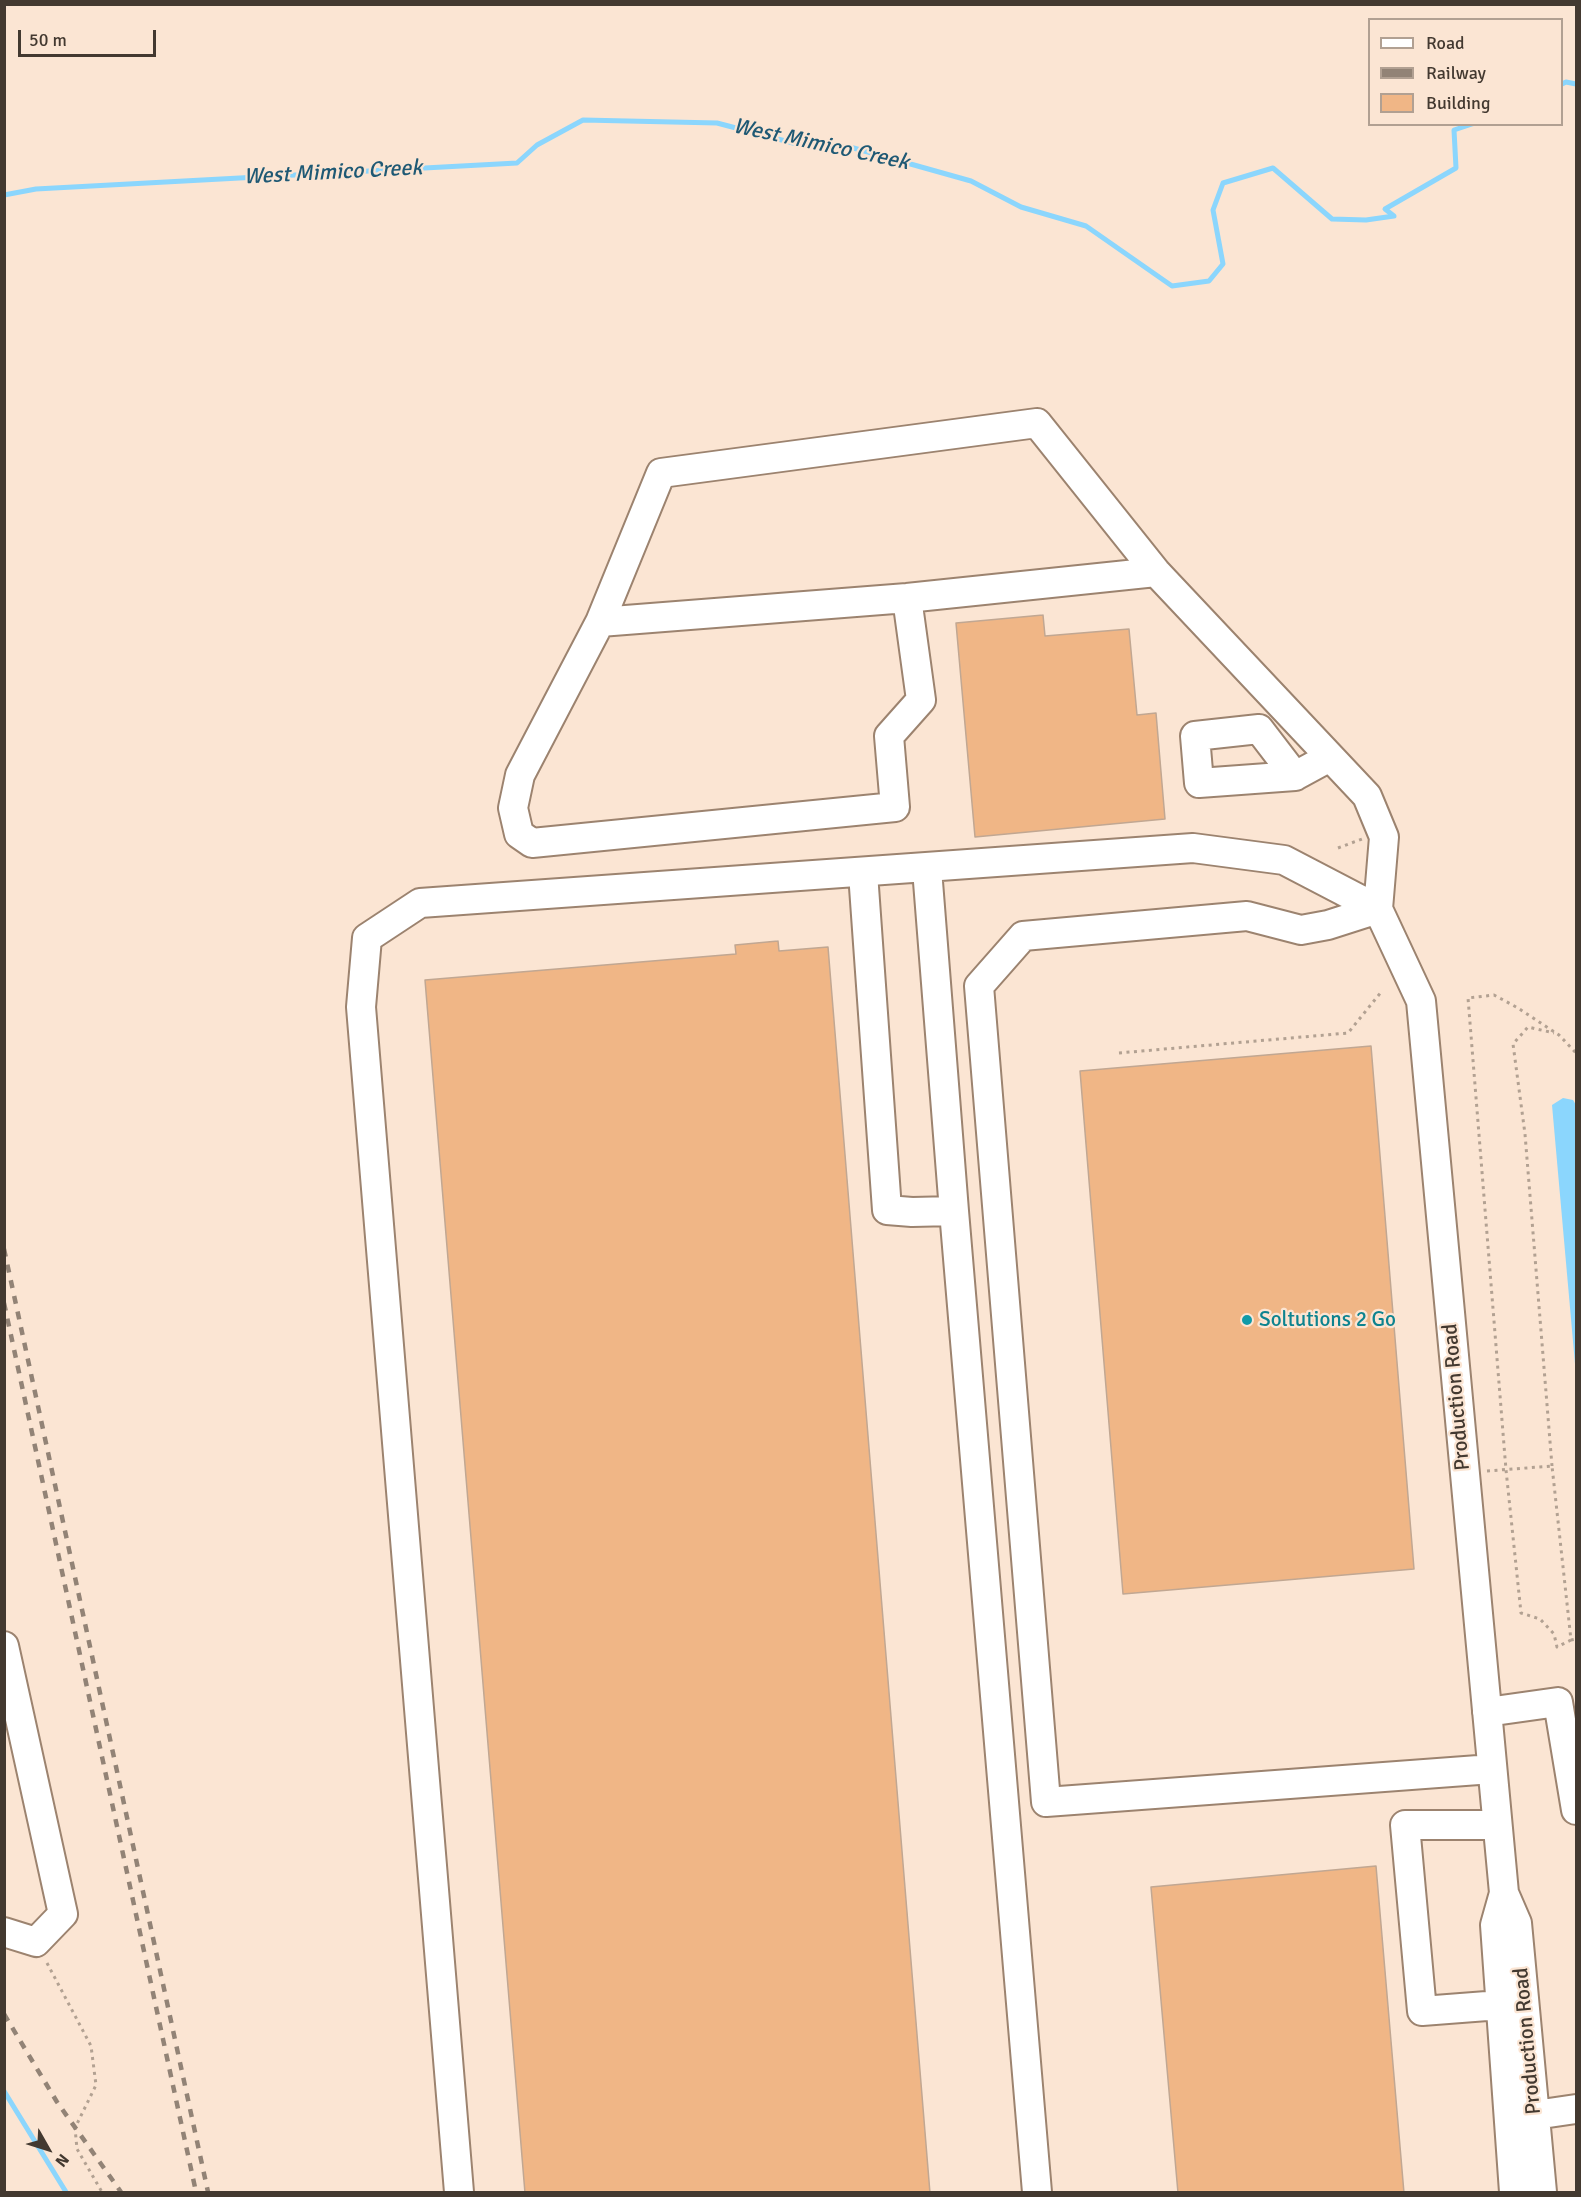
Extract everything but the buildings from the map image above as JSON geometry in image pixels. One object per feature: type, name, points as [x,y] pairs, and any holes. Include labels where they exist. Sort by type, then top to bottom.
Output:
[{"type":"street","points":[[908,598],[921,699],[889,736],[895,807],[532,843],[519,834],[513,808],[520,775],[600,622],[661,473],[1037,423],[1156,572],[1367,796],[1384,837],[1378,909]]},
{"type":"street","points":[[600,622],[908,598],[1156,572]]},
{"type":"street","points":[[1295,776],[1330,757]]},
{"type":"street","points":[[459,2193],[361,1008],[367,938],[420,903],[1193,848],[1284,860],[1378,909]]},
{"type":"street","points":[[927,868],[1037,2193]]},
{"type":"street","points":[[863,873],[887,1210],[954,1212]]},
{"type":"street","points":[[1378,909],[1328,925],[1300,930],[1247,915],[1023,936],[979,986],[1046,1802],[1492,1769]]},
{"type":"street","name":"Production Road","points":[[1378,909],[1421,1001],[1503,1893],[1495,1925],[1514,2193]]},
{"type":"street","points":[[4,1646],[63,1914],[36,1942],[4,1932]]},
{"type":"street","points":[[1487,1712],[1558,1702],[1576,1810]]},
{"type":"street","points":[[1497,1825],[1405,1825],[1422,2011],[1500,2005]]},
{"type":"street","name":"Production Road","points":[[1503,1893],[1517,1923],[1542,2193]]},
{"type":"street","points":[[1535,2115],[1576,2109]]},
{"type":"path","points":[[1338,848],[1365,838]]},
{"type":"path","points":[[1119,1053],[1348,1033],[1383,992]]},
{"type":"path","points":[[1576,1053],[1559,1035],[1494,995],[1468,998],[1506,1470],[1521,1613],[1540,1619],[1554,1634],[1557,1647],[1576,1639]]},
{"type":"path","points":[[1559,1035],[1528,1027],[1513,1044],[1525,1134],[1552,1466],[1571,1640]]},
{"type":"path","points":[[1506,1470],[1552,1466]]},
{"type":"path","points":[[36,1942],[91,2046],[96,2085],[75,2128],[77,2150],[102,2193]]},
{"type":"water","points":[[1563,1098],[1573,1100],[1576,1105],[1576,1375],[1552,1105]]},
{"type":"waterway","name":"West Mimico Creek","points":[[1563,84],[1576,84]]},
{"type":"waterway","name":"West Mimico Creek","points":[[4,195],[36,189],[517,163],[537,145],[583,120],[717,123],[793,143],[850,147],[971,181],[1021,207],[1086,226],[1172,286],[1209,281],[1223,264],[1213,210],[1223,183],[1273,168],[1332,219],[1366,220],[1394,216],[1385,209],[1456,168],[1454,130],[1466,126]]},
{"type":"waterway","points":[[4,2091],[66,2192]]},
{"type":"railway","points":[[4,1249],[208,2192]]},
{"type":"railway","points":[[4,1303],[196,2192]]},
{"type":"railway","points":[[4,2014],[57,2102],[121,2192]]},
{"type":"place","name":"Soltutions 2 Go","points":[[1247,1320]]}]
